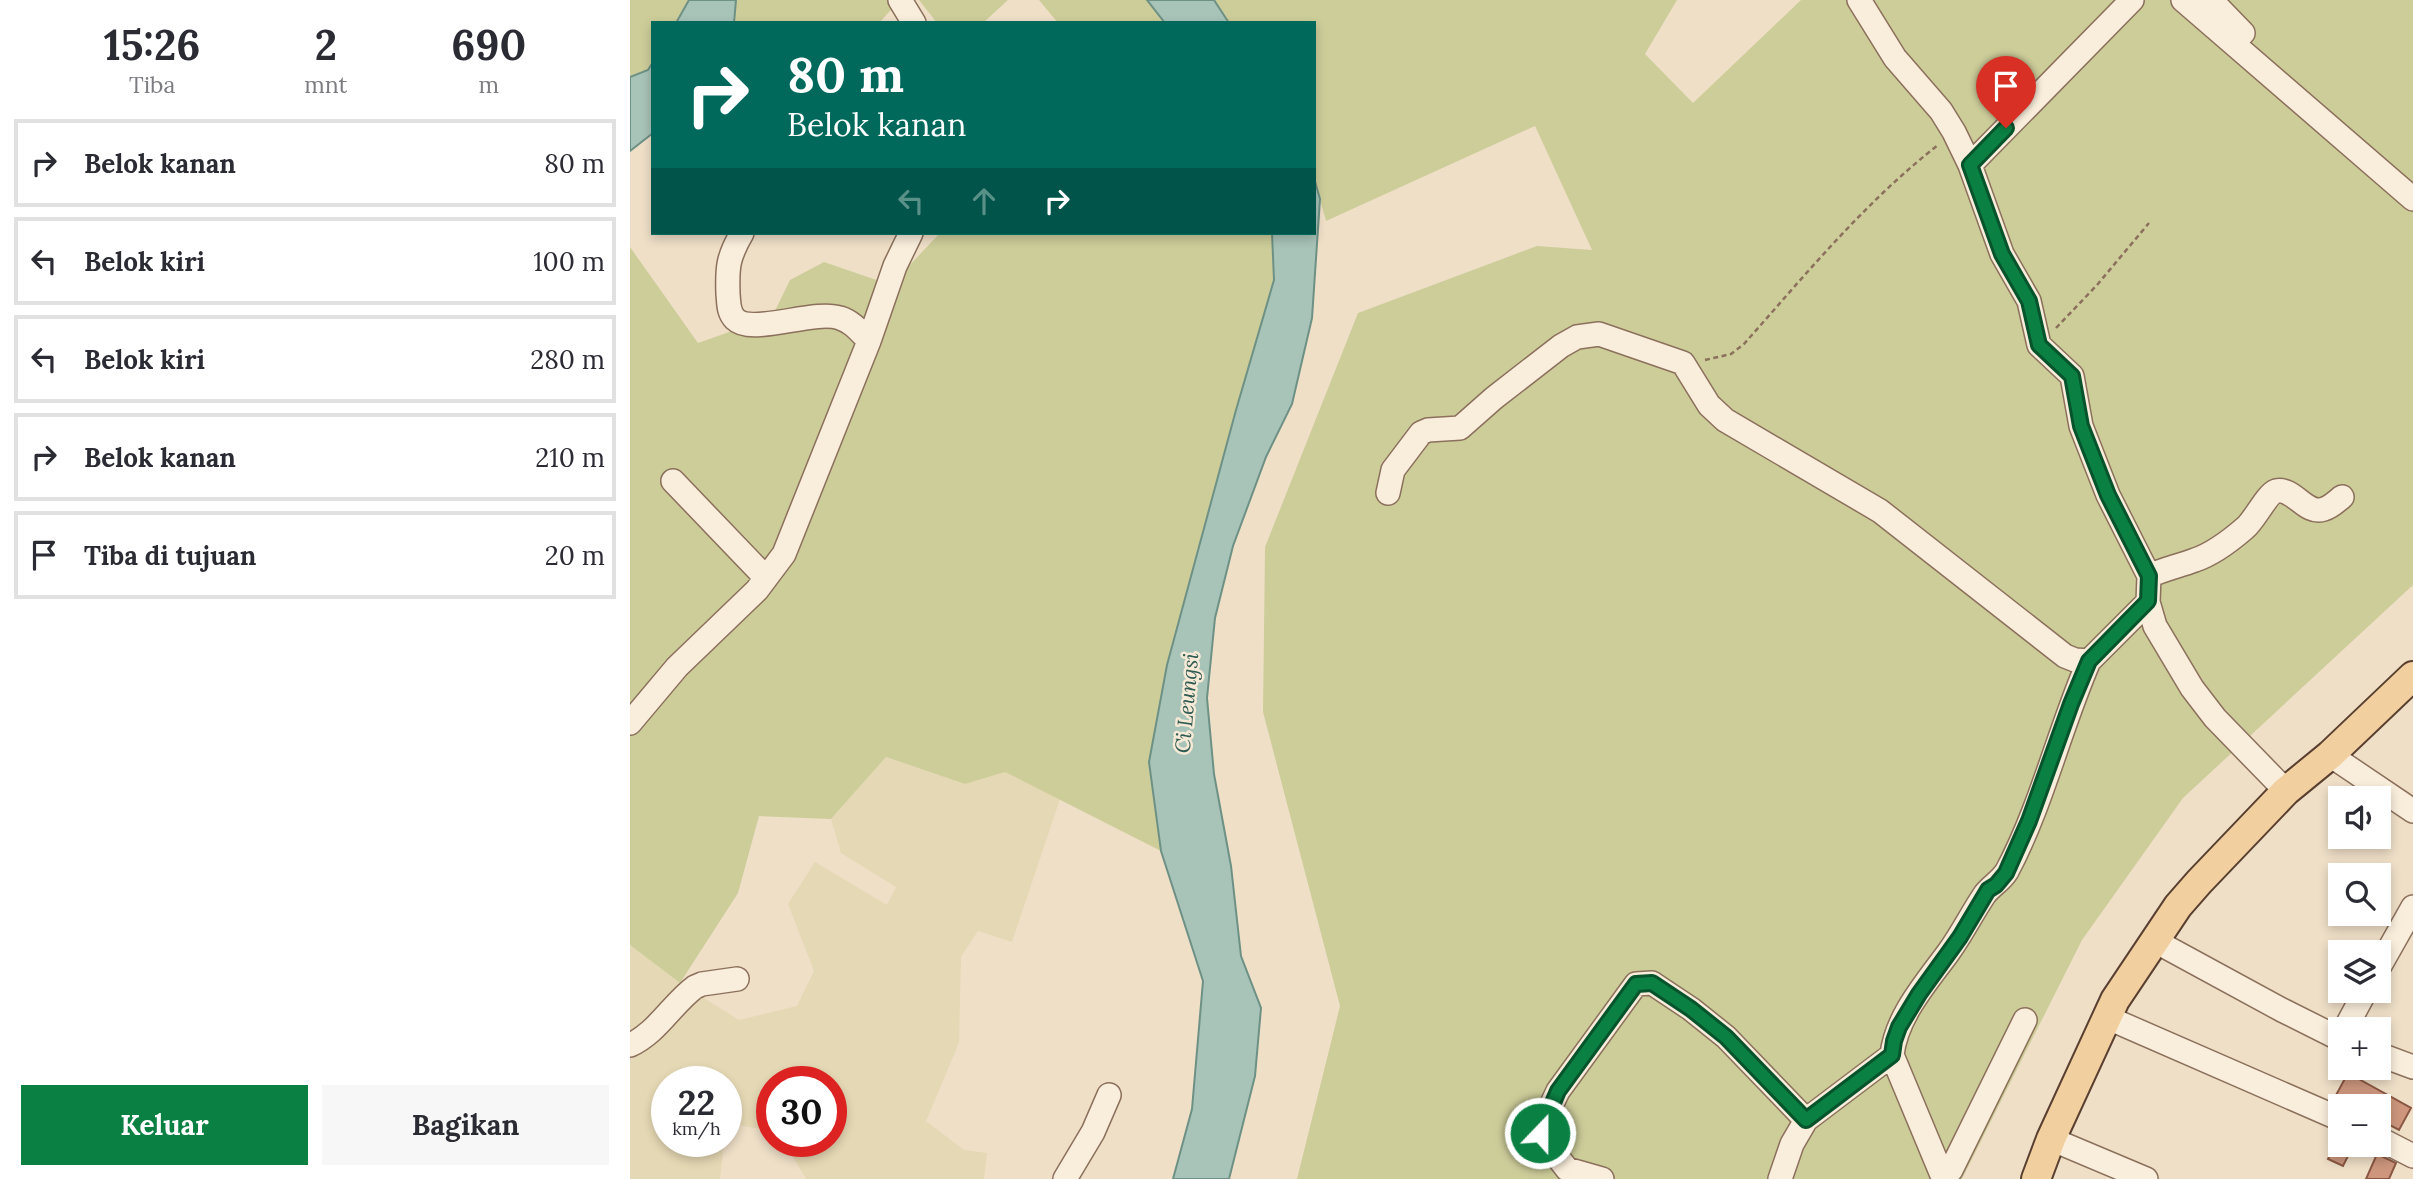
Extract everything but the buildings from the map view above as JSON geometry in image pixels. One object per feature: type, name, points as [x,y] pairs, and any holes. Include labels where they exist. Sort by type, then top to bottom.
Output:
[{"type":"main road","points":[[2036,1179],[2106,1017],[2178,906],[2286,792],[2413,676]]},
{"type":"street","points":[[900,0],[913,21]]},
{"type":"street","points":[[1859,0],[1895,58],[1941,111],[1954,132],[1970,165],[2002,254],[2029,301],[2039,345],[2072,376],[2081,426],[2108,495],[2149,576],[2148,601],[2155,626],[2192,688],[2215,718],[2286,792]]},
{"type":"street","points":[[1970,165],[2133,0]]},
{"type":"street","points":[[2183,0],[2413,199]]},
{"type":"street","points":[[2211,0],[2216,8],[2267,55]]},
{"type":"street","points":[[741,235],[730,253],[727,269],[729,311],[737,321],[751,325],[831,316],[849,322],[869,341]]},
{"type":"street","points":[[630,723],[677,667],[766,578],[784,554],[869,341],[895,266],[910,235]]},
{"type":"street","points":[[1388,493],[1393,470],[1421,433],[1428,430],[1461,428],[1544,359],[1577,337],[1599,334],[1683,363],[1709,405],[1725,420],[1880,511],[2065,656],[2082,662],[2089,661]]},
{"type":"street","points":[[673,481],[766,578]]},
{"type":"street","points":[[2149,576],[2195,560],[2219,548],[2249,525],[2269,495],[2276,491],[2286,492],[2311,508],[2320,510],[2342,497]]},
{"type":"street","points":[[2025,1020],[1951,1170],[1946,1176],[1938,1176],[1892,1055],[1899,1027],[1960,937],[1988,890],[2006,873],[2029,821],[2089,661],[2148,601]]},
{"type":"street","points":[[2330,754],[2413,811]]},
{"type":"street","points":[[2391,946],[2413,907]]},
{"type":"street","points":[[2155,941],[2328,1033]]},
{"type":"street","points":[[630,1045],[647,1034],[695,987],[737,979]]},
{"type":"street","points":[[1602,1179],[1567,1169],[1542,1137],[1540,1129],[1558,1091],[1636,984],[1652,983],[1726,1037],[1806,1120]]},
{"type":"street","points":[[2106,1017],[2328,1113]]},
{"type":"street","points":[[1780,1179],[1792,1144],[1806,1120],[1892,1055]]},
{"type":"street","points":[[2391,1059],[2413,1067]]},
{"type":"street","points":[[1065,1179],[1093,1132],[1109,1095]]},
{"type":"street","points":[[2051,1139],[2146,1179]]},
{"type":"street","points":[[2391,1145],[2413,1156]]},
{"type":"path","points":[[1683,363],[1721,358],[1736,351],[1842,232],[1904,172],[1954,132]]},
{"type":"path","points":[[2039,345],[2097,285],[2149,223]]},
{"type":"shaded area","points":[[886,757],[965,784],[1005,772],[1060,799],[1012,942],[978,931],[961,957],[959,1043],[926,1121],[964,1150],[987,1153],[984,1179],[806,1179],[793,1157],[847,1157],[847,1066],[756,1066],[756,1128],[742,1126],[742,1066],[651,1066],[651,1157],[722,1157],[720,1179],[630,1179],[630,945],[680,983],[739,1020],[797,1006],[814,971],[788,904],[815,862],[887,905],[896,887],[841,853],[831,819]]},
{"type":"green space","points":[[630,0],[689,0],[677,21],[651,21],[651,65],[648,70],[630,77]]},
{"type":"green space","points":[[736,0],[900,0],[881,21],[734,21]]},
{"type":"green space","points":[[919,0],[1008,0],[985,21],[935,21]]},
{"type":"green space","points":[[1039,0],[1147,0],[1163,21],[1056,21]]},
{"type":"green space","points":[[1214,0],[1677,0],[1645,54],[1693,103],[1801,0],[2413,0],[2413,585],[2183,798],[2082,940],[1962,1179],[1297,1179],[1340,1006],[1263,712],[1265,547],[1358,313],[1537,246],[1592,250],[1535,126],[1326,221],[1316,185],[1316,21],[1228,21]]},
{"type":"green space","points":[[938,235],[1272,235],[1274,280],[1167,665],[1149,762],[1161,851],[1005,772],[965,784],[886,757],[831,819],[759,816],[738,893],[680,983],[630,945],[630,247],[698,343],[772,317],[790,280],[824,262],[891,285]]},
{"type":"water","points":[[689,0],[736,0],[734,21],[677,21]]},
{"type":"water","points":[[1147,0],[1214,0],[1228,21],[1163,21]]},
{"type":"water","points":[[651,65],[651,135],[630,151],[630,77],[648,70]]},
{"type":"water","name":"Ci Leungsi","points":[[1316,185],[1320,199],[1312,318],[1292,404],[1266,457],[1233,546],[1215,618],[1207,698],[1214,774],[1231,866],[1241,956],[1261,1008],[1255,1076],[1229,1179],[1173,1179],[1192,1109],[1203,981],[1161,851],[1149,762],[1167,665],[1274,280],[1272,235],[1316,235]]},
{"type":"route","points":[[1540,1133],[1558,1091],[1636,984],[1652,983],[1691,1009],[1726,1037],[1806,1120],[1892,1055],[1899,1027],[1919,994],[1960,937],[1988,890],[2006,873],[2029,821],[2089,661],[2148,601],[2149,576],[2108,495],[2081,426],[2072,376],[2039,345],[2029,301],[2002,254],[1970,165],[2006,128]]}]
